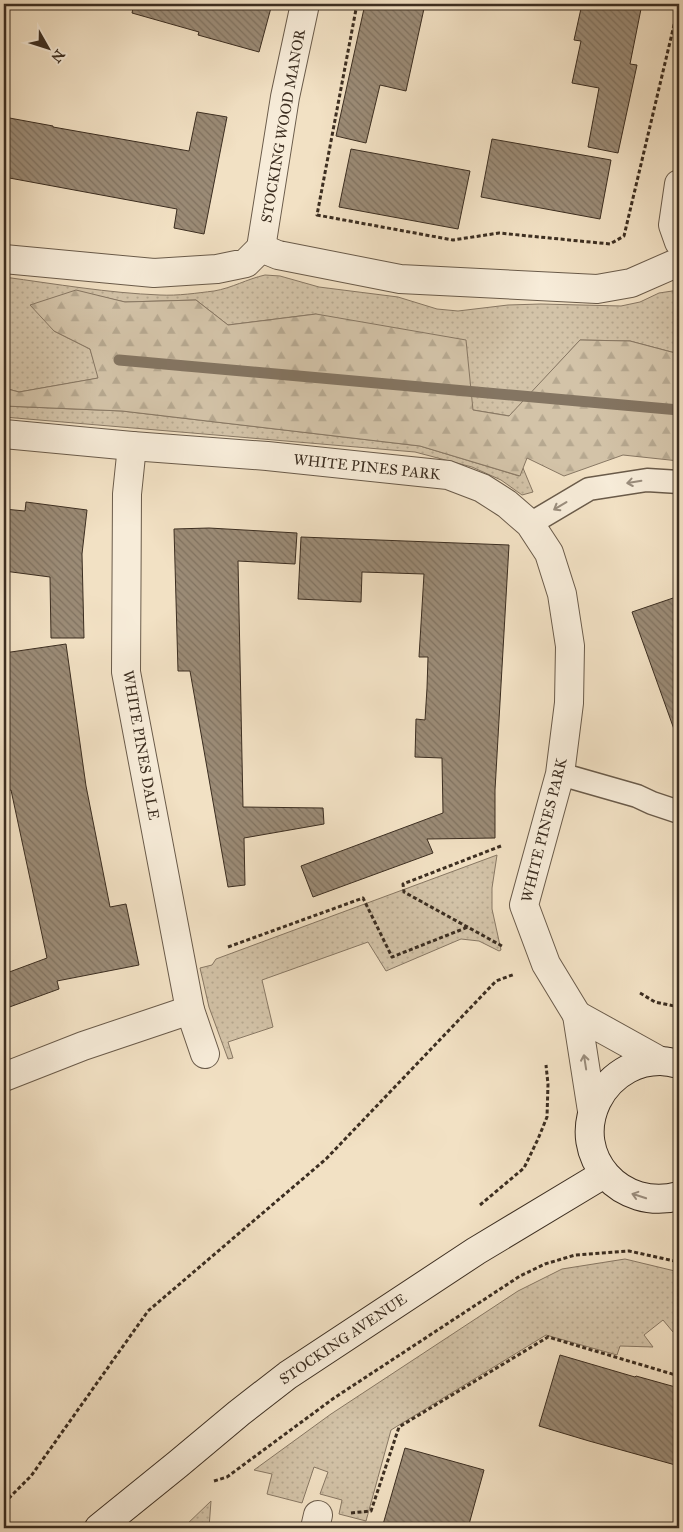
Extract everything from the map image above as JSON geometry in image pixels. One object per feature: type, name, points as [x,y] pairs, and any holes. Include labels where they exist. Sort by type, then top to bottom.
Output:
[{"type":"street","name":"STOCKING WOOD MANOR","points":[[261,248],[285,97],[305,4]]},
{"type":"street","points":[[679,184],[672,225],[679,242]]},
{"type":"street","points":[[4,259],[154,273],[218,269],[246,263],[261,248],[278,255],[400,279],[597,289],[631,283],[679,262]]},
{"type":"street","name":"WHITE PINES PARK","points":[[4,434],[267,456],[448,475],[482,488],[507,504],[530,524],[549,553],[562,594],[570,646],[569,703],[560,774],[524,904],[546,964],[577,1015]]},
{"type":"street","name":"WHITE PINES DALE","points":[[132,446],[127,494],[126,672],[190,1010],[205,1054]]},
{"type":"street","points":[[4,1077],[83,1046],[190,1010]]},
{"type":"street","points":[[577,1015],[669,1062]]},
{"type":"street","points":[[577,1015],[592,1110],[589,1132],[593,1154],[604,1174],[622,1190],[644,1198],[675,1200]]},
{"type":"street","points":[[592,1110],[602,1090],[618,1074],[638,1064],[669,1062]]},
{"type":"street","name":"STOCKING AVENUE","points":[[99,1528],[239,1412],[288,1375],[476,1251],[604,1174]]},
{"type":"lane","points":[[530,524],[590,489],[647,480],[679,482]]},
{"type":"lane","points":[[560,774],[637,796],[679,812]]},
{"type":"path","points":[[357,4],[317,215],[453,240],[499,233],[610,244],[624,236],[679,4]]},
{"type":"path","points":[[501,846],[403,884],[404,892],[502,946]]},
{"type":"path","points":[[228,947],[363,898],[392,957],[468,927]]},
{"type":"path","points":[[4,1503],[31,1476],[148,1311],[326,1159],[496,981],[546,964]]},
{"type":"path","points":[[640,993],[655,1002],[679,1006]]},
{"type":"path","points":[[474,1210],[524,1168],[547,1117],[548,1084],[546,1064]]},
{"type":"path","points":[[228,1477],[334,1398],[520,1276],[545,1264],[575,1255],[629,1251],[679,1262]]},
{"type":"path","points":[[316,1521],[371,1511],[399,1427],[548,1337],[679,1376]]},
{"type":"green space","points":[[265,275],[280,276],[319,287],[398,297],[437,309],[458,311],[508,305],[621,306],[640,302],[659,293],[679,290],[679,354],[630,341],[580,340],[510,416],[473,410],[316,314],[228,325],[196,300],[125,302],[76,291],[54,331],[90,349],[99,378],[19,392],[4,388],[4,277],[102,290],[167,295],[214,291]]},
{"type":"green space","points":[[76,290],[125,302],[196,300],[228,325],[316,314],[466,340],[473,410],[509,416],[580,340],[630,341],[679,354],[679,461],[623,455],[564,476],[527,458],[520,476],[420,446],[122,411],[4,406],[4,388],[19,392],[98,378],[90,349],[54,331],[30,305]]},
{"type":"green space","points":[[4,406],[122,411],[420,446],[519,476],[523,468],[533,492],[522,495],[501,480],[472,467],[415,452],[4,417]]},
{"type":"green space","points":[[497,855],[492,888],[492,909],[501,950],[499,951],[479,941],[461,939],[386,971],[368,942],[262,980],[273,1027],[228,1042],[233,1058],[228,1059],[209,1007],[200,968],[212,965],[216,959]]},
{"type":"green space","points":[[625,1259],[679,1272],[679,1327],[673,1332],[663,1320],[644,1335],[653,1347],[620,1346],[617,1355],[546,1335],[391,1430],[366,1521],[339,1514],[342,1500],[320,1494],[328,1472],[314,1467],[302,1503],[267,1494],[272,1474],[254,1470],[331,1414],[518,1291],[562,1269]]},
{"type":"green space","points":[[211,1501],[209,1528],[183,1528]]},
{"type":"building","points":[[134,4],[272,4],[259,52],[198,35],[199,32],[132,13]]},
{"type":"building","points":[[365,4],[425,4],[406,91],[380,85],[366,143],[336,136]]},
{"type":"building","points":[[582,4],[642,4],[630,64],[637,65],[618,153],[588,147],[599,88],[572,83],[581,41],[574,40]]},
{"type":"building","points":[[197,112],[227,117],[204,234],[174,228],[177,209],[4,177],[4,117],[189,151]]},
{"type":"building","points":[[492,139],[611,160],[600,219],[481,197]]},
{"type":"building","points":[[351,149],[470,171],[458,229],[339,207]]},
{"type":"building","points":[[26,502],[87,510],[82,554],[84,638],[51,638],[50,577],[4,571],[4,509],[25,511]]},
{"type":"building","points":[[209,528],[297,533],[295,564],[238,561],[243,807],[323,808],[324,824],[244,838],[245,885],[228,887],[190,671],[178,671],[174,529]]},
{"type":"building","points":[[301,537],[509,545],[495,790],[495,838],[427,839],[433,853],[313,897],[301,866],[443,813],[442,758],[415,757],[416,719],[425,720],[427,688],[428,657],[419,657],[424,574],[362,572],[361,602],[298,599]]},
{"type":"building","points":[[679,596],[679,731],[675,732],[632,612]]},
{"type":"building","points":[[66,644],[86,786],[110,907],[126,904],[139,965],[57,981],[59,989],[4,1009],[4,974],[47,958],[11,790],[4,791],[4,653]]},
{"type":"building","points":[[560,1355],[679,1388],[679,1466],[539,1426]]},
{"type":"building","points":[[405,1448],[484,1470],[468,1528],[382,1528]]},
{"type":"waterway","points":[[119,360],[679,410]]}]
